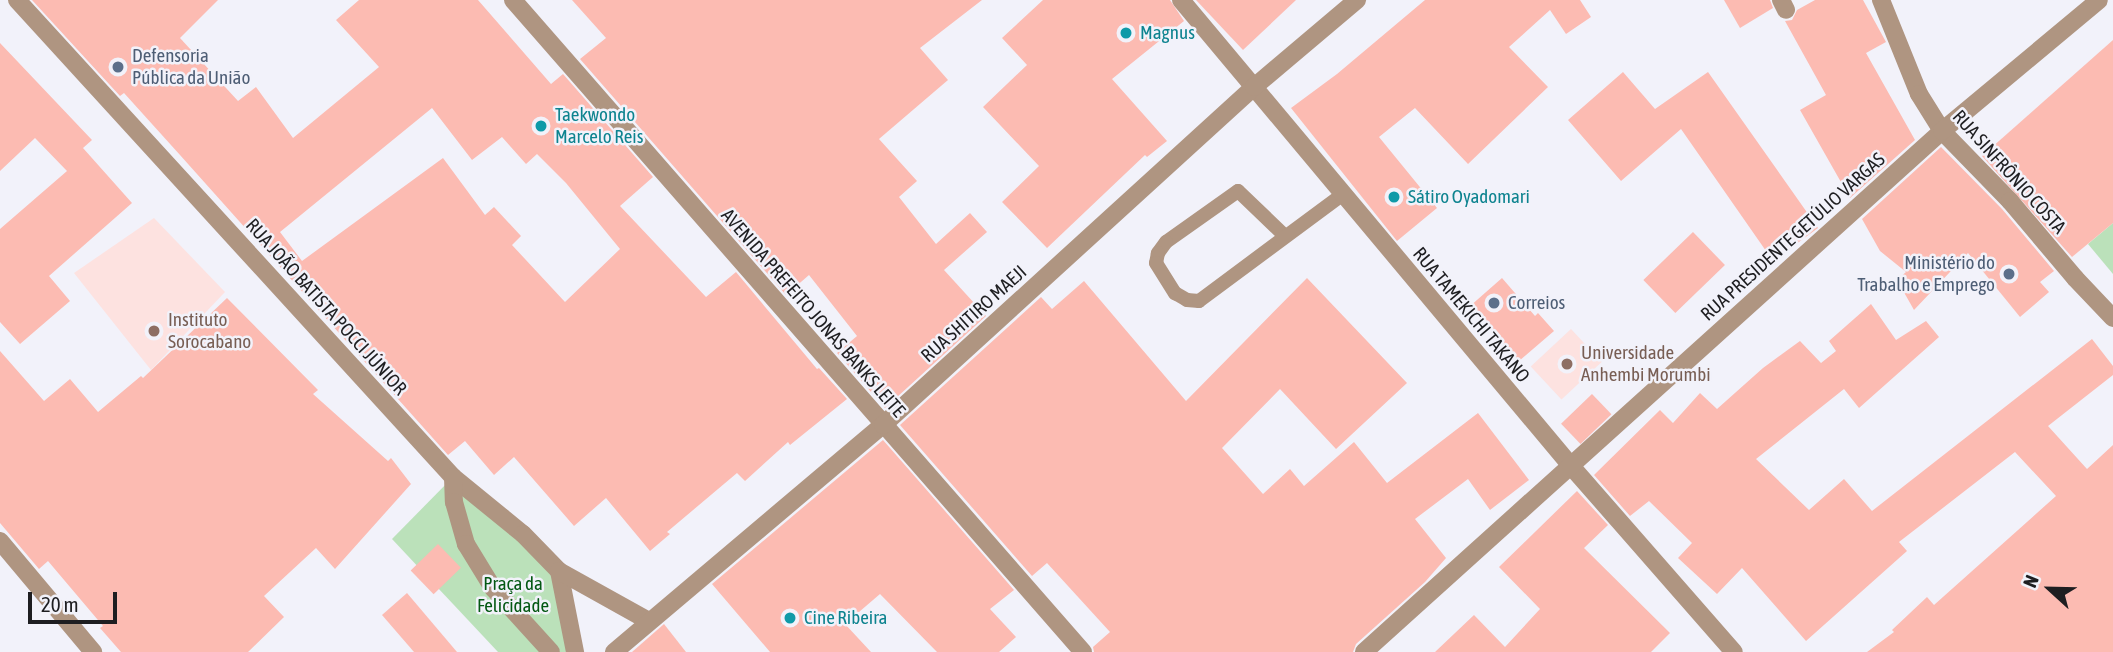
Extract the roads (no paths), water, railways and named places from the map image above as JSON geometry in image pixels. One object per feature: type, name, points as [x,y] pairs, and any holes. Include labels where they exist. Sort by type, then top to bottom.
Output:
[{"type":"street","name":"RUA JOÃO BATISTA POCCI JÚNIOR","points":[[17,0],[453,477],[523,534],[559,571],[649,621]]},
{"type":"street","name":"AVENIDA PREFEITO JONAS BANKS LEITE","points":[[513,0],[1083,652]]},
{"type":"street","name":"RUA TAMEKICHI TAKANO","points":[[1181,0],[1571,466],[1734,652]]},
{"type":"street","name":"RUA SHITIRO MAEJI","points":[[614,652],[883,425],[1254,87],[1357,0]]},
{"type":"street","name":"RUA SINFRÔNIO COSTA","points":[[1881,0],[1919,94],[1942,131],[2010,201],[2113,318]]},
{"type":"street","name":"RUA PRESIDENTE GETÚLIO VARGAS","points":[[1364,652],[1942,131],[2099,0]]},
{"type":"street","points":[[453,477],[455,512],[466,544],[494,588],[551,652]]},
{"type":"street","points":[[0,541],[93,652]]},
{"type":"street","points":[[559,571],[575,652]]},
{"type":"lane","points":[[1285,236],[1238,191],[1166,242],[1158,253],[1156,263],[1175,293],[1187,300],[1199,301],[1343,194]]},
{"type":"place","name":"Magnus","points":[[1126,33]]},
{"type":"place","name":"Defensoria Pública da União","points":[[118,67]]},
{"type":"place","name":"Taekwondo Marcelo Reis","points":[[541,126]]},
{"type":"place","name":"Sátiro Oyadomari","points":[[1394,197]]},
{"type":"place","name":"Ministério do Trabalho e Emprego","points":[[2009,274]]},
{"type":"place","name":"Correios","points":[[1494,303]]},
{"type":"place","name":"Instituto Sorocabano","points":[[154,331]]},
{"type":"place","name":"Universidade Anhembi Morumbi","points":[[1567,364]]},
{"type":"place","name":"Cine Ribeira","points":[[790,618]]},
{"type":"park label","name":"Praça da Felicidade","points":[[513,595]]}]
